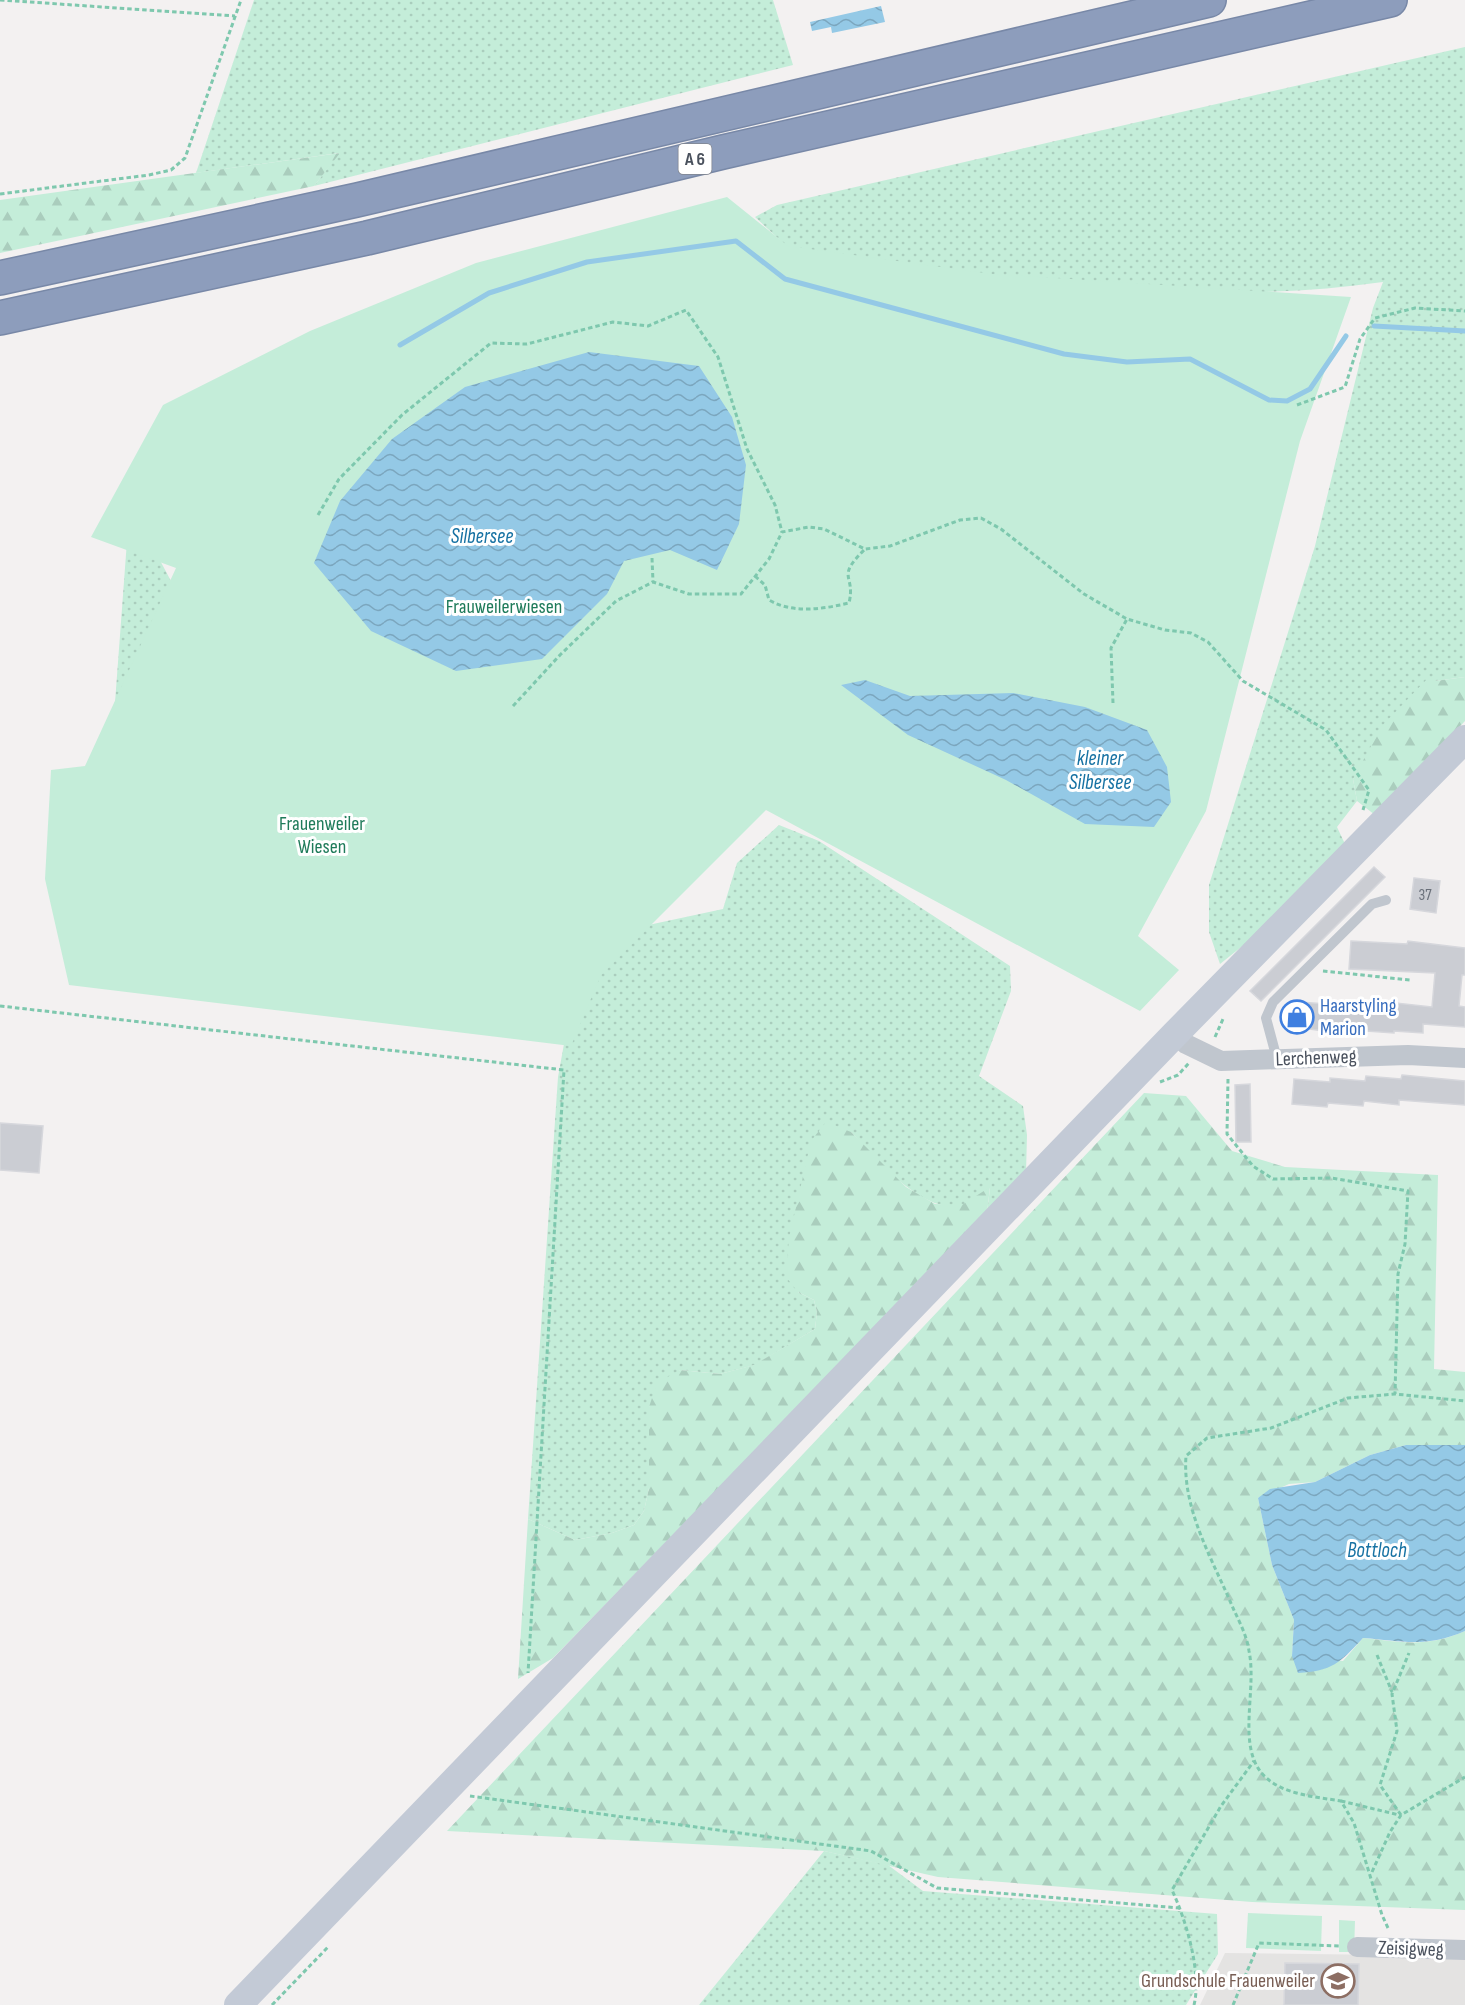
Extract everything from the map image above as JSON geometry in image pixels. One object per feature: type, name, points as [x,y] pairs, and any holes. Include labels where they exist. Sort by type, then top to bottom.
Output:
[{"type":"highway","name":"A 6","points":[[0,278],[357,200],[1209,0]]},
{"type":"highway","name":"A 6","points":[[0,318],[367,238],[723,152],[1390,0]]},
{"type":"main road","points":[[238,2005],[1175,1034],[1465,739]]},
{"type":"street","name":"Lerchenweg","points":[[1175,1034],[1186,1044],[1221,1061],[1408,1055],[1465,1058]]},
{"type":"street","name":"Zeisigweg","points":[[1357,1947],[1465,1950]]},
{"type":"lane","points":[[1277,1059],[1266,1018],[1273,1002],[1371,904],[1386,900]]},
{"type":"path","points":[[0,0],[236,16]]},
{"type":"path","points":[[0,194],[149,176],[171,170],[185,158],[241,0]]},
{"type":"path","points":[[1297,405],[1345,387],[1360,339],[1376,318],[1415,308],[1465,311]]},
{"type":"path","points":[[318,515],[339,479],[402,415],[491,343],[527,344],[613,322],[648,326],[686,310],[718,357],[747,449],[775,505],[782,532],[769,559],[741,594],[689,594],[653,582],[616,601],[560,655],[513,706]]},
{"type":"path","points":[[782,532],[809,527],[824,529],[865,549],[890,546],[960,520],[981,518],[1001,528],[1084,594],[1127,619],[1165,630],[1191,633],[1208,642],[1243,681],[1326,730],[1369,790],[1361,817]]},
{"type":"path","points":[[755,576],[765,585],[769,600],[779,606],[826,609],[849,603],[851,595],[847,580],[849,565],[865,549]]},
{"type":"path","points":[[652,558],[653,582]]},
{"type":"path","points":[[1113,703],[1112,648],[1127,619]]},
{"type":"path","points":[[1303,970],[1410,980]]},
{"type":"path","points":[[0,1006],[564,1070],[526,1706]]},
{"type":"path","points":[[1221,1061],[1228,1078],[1227,1134],[1253,1166],[1273,1179],[1331,1179],[1408,1191],[1405,1244],[1398,1274],[1395,1394]]},
{"type":"path","points":[[1401,1815],[1282,1789],[1268,1779],[1254,1761],[1249,1723],[1249,1650],[1190,1508],[1184,1478],[1186,1456],[1207,1438],[1271,1428],[1348,1398],[1395,1394],[1465,1401]]},
{"type":"path","points":[[1392,1694],[1409,1653]]},
{"type":"path","points":[[1377,1655],[1392,1694],[1397,1731],[1380,1785],[1401,1815]]},
{"type":"path","points":[[1194,2005],[1194,1963],[1180,1908],[1172,1890],[1221,1806],[1254,1761]]},
{"type":"path","points":[[1371,1874],[1390,1832],[1401,1815],[1465,1777]]},
{"type":"path","points":[[449,1787],[466,1796],[871,1851],[937,1888],[1180,1908]]},
{"type":"path","points":[[1341,1801],[1354,1823],[1377,1900],[1388,1928]]},
{"type":"path","points":[[1233,2005],[1259,1943],[1357,1947]]},
{"type":"shaded area","name":"Grundschule Frauenweiler","points":[[1225,1953],[1465,1956],[1465,2005],[1200,2005]]},
{"type":"green space","points":[[254,0],[773,0],[793,65],[314,186],[339,153],[196,173]]},
{"type":"green space","points":[[1465,47],[1465,677],[1435,681],[1353,779],[1357,801],[1337,827],[1345,844],[1260,932],[1220,964],[1209,932],[1209,885],[1315,546],[1373,308],[1383,282],[1310,290],[1236,293],[1089,287],[1016,280],[796,255],[755,217],[777,205]]},
{"type":"green space","points":[[340,153],[314,186],[0,253],[0,200]]},
{"type":"green space","name":"Frauweilerwiesen","points":[[727,197],[788,246],[992,274],[1351,297],[1300,441],[1206,811],[1138,936],[1179,970],[1140,1011],[766,810],[601,975],[571,1046],[69,985],[45,879],[51,770],[85,766],[176,568],[91,537],[163,405],[310,331],[476,263]]},
{"type":"green space","points":[[129,514],[147,536],[187,611],[110,770]]},
{"type":"green space","points":[[1465,677],[1465,721],[1375,815],[1357,801],[1353,779],[1382,726],[1428,678],[1435,681]]},
{"type":"green space","points":[[779,825],[819,841],[1010,966],[1011,991],[979,1076],[1023,1106],[1027,1135],[1026,1173],[987,1213],[990,1188],[966,1204],[948,1206],[932,1202],[901,1182],[851,1132],[798,1292],[814,1300],[817,1312],[815,1329],[755,1365],[720,1374],[680,1370],[649,1407],[649,1488],[644,1511],[634,1525],[612,1533],[575,1540],[528,1519],[558,1077],[583,939],[723,909],[737,863]]},
{"type":"green space","points":[[1144,1093],[1186,1096],[1232,1151],[1285,1167],[1438,1175],[1434,1369],[1465,1372],[1465,1445],[1406,1445],[1370,1455],[1315,1482],[1289,1484],[1258,1498],[1272,1565],[1294,1620],[1292,1656],[1343,1661],[1363,1638],[1426,1642],[1465,1631],[1465,1910],[1252,1902],[938,1877],[824,1851],[447,1831]]},
{"type":"green space","points":[[826,1122],[851,1132],[906,1187],[935,1204],[962,1205],[990,1187],[987,1213],[553,1658],[518,1679],[528,1519],[575,1540],[612,1533],[634,1525],[644,1511],[649,1488],[649,1407],[657,1383],[680,1370],[720,1374],[754,1365],[815,1329],[817,1312],[814,1300],[798,1292],[786,1277],[789,1238],[811,1141]]},
{"type":"green space","points":[[824,1851],[888,1865],[923,1891],[1217,1914],[1218,1954],[1186,2005],[699,2005]]},
{"type":"green space","points":[[1248,1913],[1322,1916],[1321,1951],[1246,1948]]},
{"type":"green space","points":[[1339,1920],[1355,1921],[1354,1952],[1339,1952]]},
{"type":"water","points":[[881,6],[885,22],[832,33],[831,27],[812,31],[810,22]]},
{"type":"water","name":"Silbersee","points":[[589,352],[699,366],[732,417],[746,465],[739,524],[717,570],[670,550],[624,561],[607,594],[542,659],[456,671],[371,631],[314,563],[340,501],[392,439],[465,387]]},
{"type":"water","name":"kleiner Silbersee","points":[[865,680],[910,696],[1013,693],[1085,707],[1147,730],[1167,767],[1171,802],[1154,827],[1085,824],[1006,780],[908,735],[841,685]]},
{"type":"water","name":"Bottloch","points":[[1406,1445],[1465,1445],[1465,1631],[1438,1640],[1414,1642],[1363,1638],[1335,1664],[1319,1670],[1298,1673],[1292,1656],[1294,1620],[1272,1565],[1258,1498],[1270,1489],[1315,1482],[1370,1455]]},
{"type":"building","points":[[1374,867],[1385,877],[1261,1001],[1250,991]]},
{"type":"building","points":[[1414,878],[1440,881],[1436,913],[1410,909]]},
{"type":"building","points":[[1351,941],[1407,944],[1408,941],[1465,948],[1465,975],[1462,975],[1459,1006],[1465,1007],[1465,1027],[1423,1024],[1423,1033],[1338,1031],[1337,1033],[1282,1025],[1284,1010],[1299,1011],[1300,1002],[1368,1006],[1368,1003],[1396,1006],[1396,1003],[1432,1007],[1435,973],[1349,969]]},
{"type":"building","points":[[1402,1075],[1465,1081],[1465,1105],[1399,1100],[1399,1105],[1364,1101],[1363,1106],[1328,1103],[1327,1107],[1292,1104],[1294,1079],[1330,1082],[1330,1078],[1365,1081],[1366,1076],[1401,1079]]},
{"type":"building","points":[[1250,1084],[1251,1142],[1236,1142],[1235,1085]]},
{"type":"building","points":[[0,1123],[43,1126],[39,1173],[0,1170]]},
{"type":"building","points":[[1285,1963],[1359,1964],[1358,2005],[1284,2005]]},
{"type":"waterway","points":[[400,345],[489,293],[587,262],[736,241],[785,279],[1064,354],[1127,362],[1190,359],[1269,400],[1287,401],[1310,389],[1346,336]]},
{"type":"waterway","points":[[1374,326],[1465,331]]},
{"type":"place","name":"Haarstyling Marion","points":[[1297,1017]]},
{"type":"place","name":"Grundschule Frauenweiler","points":[[1338,1981]]},
{"type":"park label","name":"Frauenweiler Wiesen","points":[[322,836]]}]
